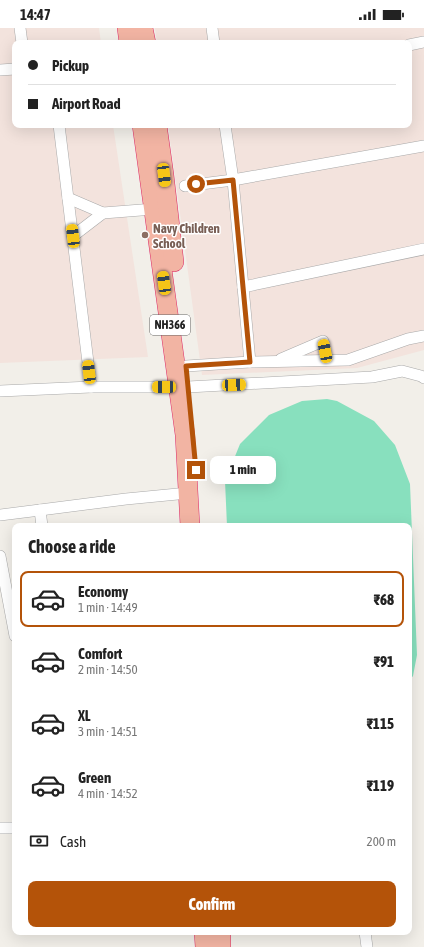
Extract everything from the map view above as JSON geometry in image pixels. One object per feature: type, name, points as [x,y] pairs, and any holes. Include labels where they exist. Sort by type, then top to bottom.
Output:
[{"type":"highway","points":[[127,28],[129,40]]},
{"type":"highway","points":[[143,28],[145,40]]},
{"type":"highway","name":"NH366","points":[[142,128],[183,387],[201,523]]},
{"type":"highway","name":"NH366","points":[[157,128],[165,181],[186,366],[183,387],[190,523]]},
{"type":"highway","points":[[204,935],[205,947]]},
{"type":"highway","points":[[221,935],[221,947]]},
{"type":"street","points":[[20,28],[22,40]]},
{"type":"street","points":[[212,28],[214,40]]},
{"type":"street","points":[[412,44],[424,42]]},
{"type":"street","points":[[0,70],[12,69]]},
{"type":"street","points":[[59,128],[91,387]]},
{"type":"street","points":[[225,128],[233,180],[250,362]]},
{"type":"street","points":[[184,186],[233,180],[424,146]]},
{"type":"street","points":[[68,198],[103,213],[154,209]]},
{"type":"street","points":[[73,236],[103,213]]},
{"type":"street","points":[[243,288],[424,249]]},
{"type":"street","points":[[186,366],[250,362],[348,360],[424,336]]},
{"type":"street","points":[[274,362],[323,341],[327,360]]},
{"type":"street","points":[[0,391],[91,387],[183,387],[372,377],[402,371],[424,378]]},
{"type":"street","points":[[0,515],[126,499],[188,493]]},
{"type":"street","points":[[40,510],[42,523]]},
{"type":"street","points":[[0,556],[4,596],[12,625]]},
{"type":"street","points":[[0,828],[12,828]]},
{"type":"street","points":[[365,935],[367,947]]},
{"type":"shaded area","points":[[0,28],[99,28],[101,40],[12,40],[12,128],[113,128],[148,357],[0,363]]},
{"type":"shaded area","points":[[155,28],[424,28],[424,350],[357,368],[202,375],[168,128],[412,128],[412,40],[157,40]]},
{"type":"green space","points":[[327,399],[337,401],[374,421],[395,445],[410,484],[412,523],[227,523],[225,481],[240,444],[269,415],[302,401]]},
{"type":"green space","points":[[412,533],[417,655],[412,677]]},
{"type":"place","name":"Navy Children School","points":[[145,235]]},
{"type":"route","points":[[196,184],[233,180],[250,362],[186,366],[196,470]]}]
